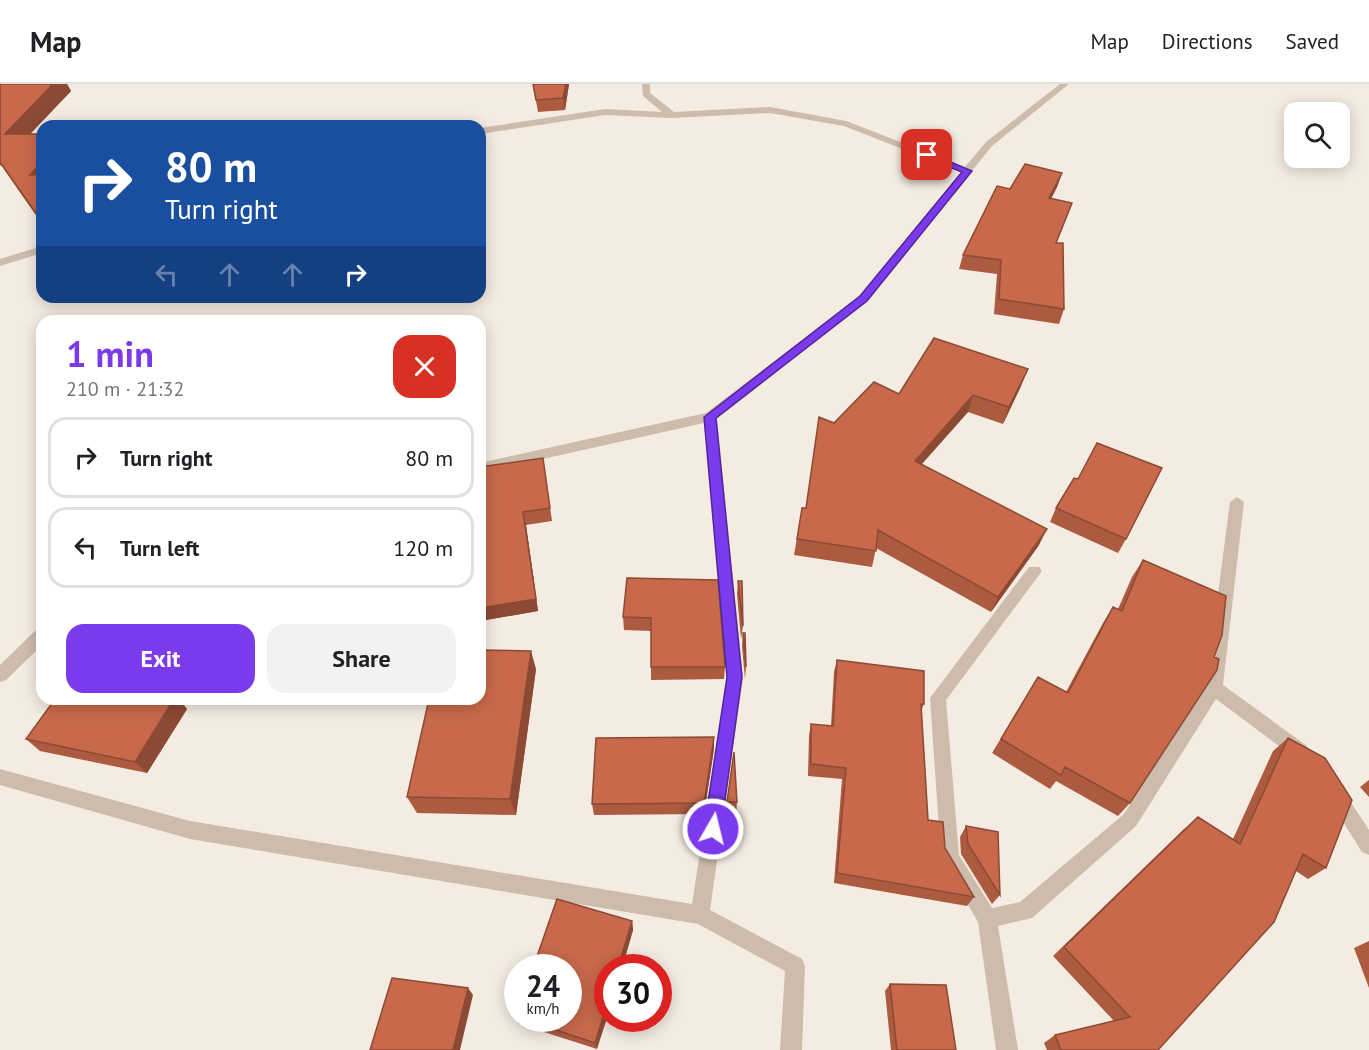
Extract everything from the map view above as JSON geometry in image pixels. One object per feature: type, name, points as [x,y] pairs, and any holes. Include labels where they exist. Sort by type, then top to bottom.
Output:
[{"type":"street","points":[[646,84],[646,94],[672,115]]},
{"type":"street","points":[[486,467],[710,417],[864,298],[990,144],[1065,84]]},
{"type":"street","points":[[486,130],[605,112],[672,115],[770,110],[846,124],[968,171]]},
{"type":"street","points":[[0,262],[36,251]]},
{"type":"street","points":[[700,915],[735,677],[710,417]]},
{"type":"street","points":[[987,919],[1025,911],[1130,820],[1214,688],[1237,502]]},
{"type":"street","points":[[1007,1050],[987,919],[950,857],[938,698],[1034,571]]},
{"type":"street","points":[[0,675],[36,641]]},
{"type":"street","points":[[1214,688],[1315,762]]},
{"type":"street","points":[[0,777],[190,830],[700,915],[795,966],[791,1050]]},
{"type":"street","points":[[1327,780],[1369,846]]},
{"type":"building","points":[[0,84],[53,84],[5,134],[36,134],[36,168],[30,175],[36,174],[36,213],[0,162]]},
{"type":"building","points":[[533,84],[566,84],[563,98],[536,100]]},
{"type":"building","points":[[1025,164],[1062,173],[1049,198],[1072,203],[1056,243],[1063,243],[1064,309],[999,299],[1001,260],[963,255],[997,186],[1010,189]]},
{"type":"building","points":[[934,338],[1028,369],[1009,407],[973,395],[915,461],[1047,529],[998,597],[878,530],[876,551],[797,539],[802,508],[806,508],[819,417],[834,423],[874,382],[899,394]]},
{"type":"building","points":[[1097,443],[1162,468],[1126,539],[1056,508],[1074,478],[1078,479]]},
{"type":"building","points":[[543,458],[550,508],[523,512],[536,599],[486,607],[486,466]]},
{"type":"building","points":[[1143,560],[1226,596],[1222,635],[1214,657],[1219,659],[1217,670],[1130,803],[1065,767],[1061,775],[1001,739],[1038,677],[1068,693],[1113,607],[1122,611]]},
{"type":"building","points":[[627,578],[718,580],[725,667],[651,667],[651,618],[623,617]]},
{"type":"building","points":[[738,581],[742,581],[743,626]]},
{"type":"building","points":[[743,633],[745,633],[746,667]]},
{"type":"building","points":[[486,650],[531,651],[510,799],[407,797],[428,705],[486,705]]},
{"type":"building","points":[[837,660],[924,671],[924,704],[921,704],[928,820],[943,822],[945,848],[974,897],[837,873],[846,768],[811,764],[811,724],[833,726]]},
{"type":"building","points":[[51,705],[170,705],[135,762],[26,739]]},
{"type":"building","points":[[714,737],[704,803],[592,804],[596,738]]},
{"type":"building","points":[[1288,738],[1325,758],[1352,800],[1326,868],[1303,854],[1274,922],[1158,1050],[1061,1050],[1055,1035],[1130,1017],[1064,947],[1198,817],[1240,844]]},
{"type":"building","points":[[734,752],[737,802],[727,802]]},
{"type":"building","points":[[966,826],[998,832],[1000,895],[968,844]]},
{"type":"building","points":[[557,899],[632,921],[622,954],[594,954],[594,1032],[598,1032],[595,1043],[562,1032],[582,1032],[582,954],[538,954]]},
{"type":"building","points":[[392,978],[468,988],[453,1050],[370,1050]]},
{"type":"building","points":[[890,984],[946,985],[956,1050],[897,1050]]},
{"type":"route","points":[[713,829],[735,677],[710,417],[864,298],[968,171],[927,155]]}]
